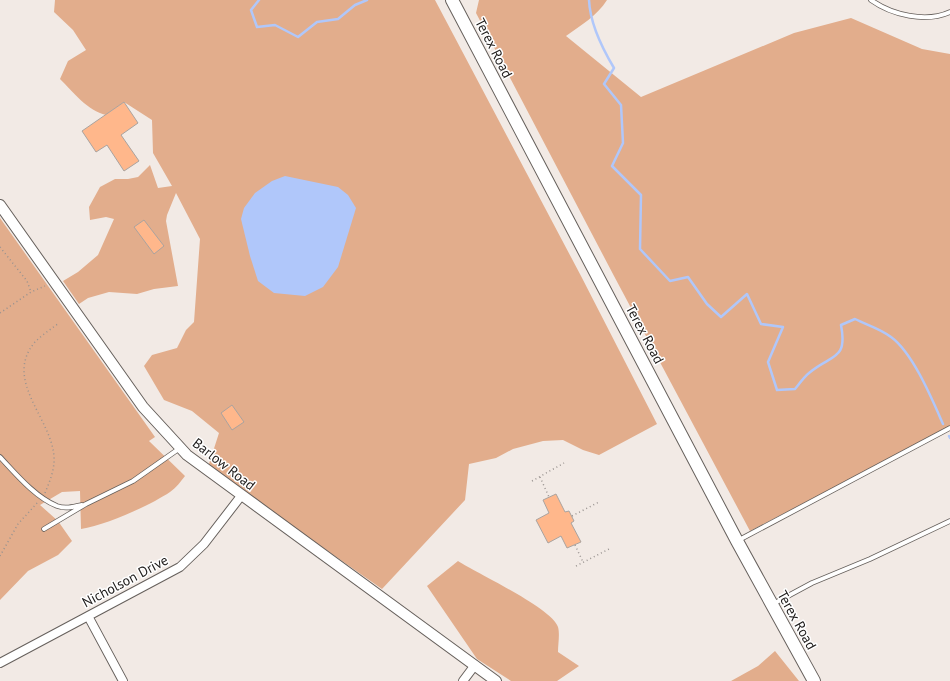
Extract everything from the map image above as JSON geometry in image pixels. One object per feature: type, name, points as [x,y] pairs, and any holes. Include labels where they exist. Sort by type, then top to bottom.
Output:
[{"type":"main road","name":"Terex Road","points":[[452,0],[736,541],[814,681]]},
{"type":"street","name":"Barlow Road","points":[[0,205],[143,407],[180,448],[241,496],[496,681]]},
{"type":"street","name":"Nicholson Drive","points":[[0,663],[180,567],[204,544],[241,496]]},
{"type":"street","points":[[88,616],[123,681]]},
{"type":"street","points":[[463,681],[475,665]]},
{"type":"lane","points":[[871,0],[906,16],[940,16],[950,12]]},
{"type":"lane","points":[[736,541],[950,428]]},
{"type":"lane","points":[[44,529],[86,504],[133,482],[180,448]]},
{"type":"lane","points":[[0,457],[42,496],[57,506],[69,508],[86,504]]},
{"type":"lane","points":[[771,606],[812,584],[870,559],[950,521]]},
{"type":"path","points":[[0,247],[27,281],[31,292]]},
{"type":"path","points":[[0,313],[31,292],[54,282]]},
{"type":"path","points":[[0,556],[18,524],[42,496],[53,473],[54,452],[47,430],[25,384],[24,365],[31,348],[36,341],[59,323]]},
{"type":"path","points":[[532,481],[564,463]]},
{"type":"path","points":[[539,477],[549,497]]},
{"type":"path","points":[[572,516],[599,502]]},
{"type":"path","points":[[575,545],[583,562]]},
{"type":"path","points":[[576,566],[609,549]]},
{"type":"shaded area","points":[[55,0],[435,0],[581,276],[657,424],[599,455],[583,450],[563,440],[543,441],[513,449],[496,458],[469,464],[465,500],[382,589],[208,467],[219,433],[192,411],[164,400],[144,366],[152,355],[177,348],[186,330],[194,322],[200,239],[176,193],[166,221],[178,286],[154,289],[137,294],[109,292],[88,298],[79,304],[63,281],[78,272],[98,255],[114,219],[106,217],[90,220],[89,207],[100,187],[115,179],[138,177],[150,165],[158,188],[172,186],[153,153],[152,120],[124,102],[106,115],[99,113],[81,100],[60,79],[68,61],[86,50],[73,30],[54,12]]},
{"type":"shaded area","points":[[479,0],[607,0],[594,16],[566,36],[641,97],[794,33],[851,18],[922,49],[950,54],[950,428],[750,531],[476,13]]},
{"type":"shaded area","points":[[0,218],[155,437],[149,441],[185,476],[172,490],[151,503],[102,524],[81,529],[80,491],[62,492],[40,505],[58,521],[72,541],[58,555],[28,571],[0,600]]},
{"type":"shaded area","points":[[458,561],[543,610],[553,619],[558,627],[558,652],[579,666],[557,681],[511,681],[477,659],[427,586]]},
{"type":"shaded area","points":[[775,651],[799,681],[731,681],[758,666]]},
{"type":"water","points":[[285,176],[338,187],[348,195],[356,208],[338,267],[323,287],[305,296],[274,293],[258,281],[241,219],[244,208],[255,193],[272,181]]},
{"type":"building","points":[[124,102],[138,123],[121,135],[139,161],[124,171],[107,145],[96,152],[82,131]]},
{"type":"building","points":[[144,220],[164,246],[154,254],[134,227]]},
{"type":"building","points":[[232,405],[244,422],[232,430],[221,413]]},
{"type":"building","points":[[556,494],[565,512],[569,511],[574,521],[571,523],[581,542],[567,548],[561,536],[548,543],[536,520],[549,513],[543,500]]},
{"type":"waterway","points":[[259,0],[251,10],[257,27],[275,25],[298,37],[317,22],[338,19],[355,5],[367,0]]},
{"type":"waterway","points":[[589,0],[597,35],[614,68],[604,84],[621,105],[623,143],[612,166],[641,195],[640,249],[670,281],[688,277],[707,304],[721,317],[747,294],[761,324],[783,327],[768,362],[777,390],[795,389],[809,373],[836,355],[840,351],[842,345],[843,337],[841,325],[855,319],[883,332],[899,344],[921,377],[943,424]]}]
